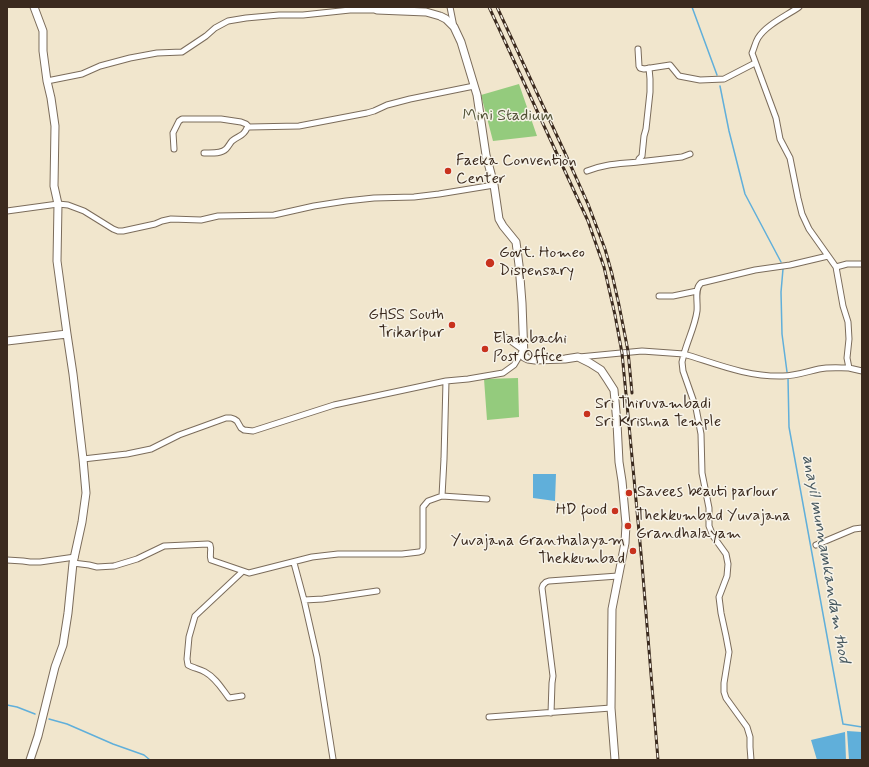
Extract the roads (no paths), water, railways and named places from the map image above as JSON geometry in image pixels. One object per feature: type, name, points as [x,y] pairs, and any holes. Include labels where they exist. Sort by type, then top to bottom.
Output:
[{"type":"main road","points":[[30,760],[38,736],[62,645],[68,613],[74,560],[86,493],[74,374],[57,261],[58,204],[54,186],[54,126],[43,51],[43,30],[34,7]]},
{"type":"main road","points":[[375,8],[426,12],[440,16],[446,19],[454,27],[461,42],[477,95],[486,155],[494,185],[499,219],[516,242],[521,296],[524,357],[535,360],[578,357],[601,370],[614,390],[619,462],[626,524],[625,543],[612,609],[610,708],[615,760]]},
{"type":"main road","points":[[7,341],[67,334]]},
{"type":"street","points":[[450,7],[454,27]]},
{"type":"street","points":[[799,7],[776,21],[768,28],[758,38],[752,53],[776,118],[780,139],[790,158],[802,214],[809,229],[836,267],[843,306],[848,322],[849,339],[847,358],[849,368]]},
{"type":"street","points":[[47,81],[82,74],[100,66],[130,58],[157,53],[182,52],[215,28],[228,21],[279,15],[303,15],[375,8]]},
{"type":"street","points":[[638,49],[640,68],[644,69],[670,64],[679,76],[700,80],[724,79],[755,63]]},
{"type":"street","points":[[638,162],[642,156],[646,129],[650,92],[649,68]]},
{"type":"street","points":[[174,149],[173,133],[182,119],[221,119],[241,122],[249,127],[299,126],[374,111],[387,105],[410,99],[474,86]]},
{"type":"street","points":[[204,153],[224,151],[231,142],[244,133],[249,127]]},
{"type":"street","points":[[587,171],[613,164],[638,162],[690,154]]},
{"type":"street","points":[[7,211],[58,204],[68,205],[84,211],[108,227],[118,231],[123,231],[162,221],[201,220],[218,216],[274,215],[314,206],[374,198],[414,197],[494,185]]},
{"type":"street","points":[[751,760],[750,737],[747,727],[726,698],[724,692],[729,652],[719,597],[727,576],[728,564],[726,554],[712,536],[709,526],[709,508],[702,473],[701,434],[696,408],[682,371],[682,362],[687,342],[694,327],[698,302],[697,291],[698,286],[701,283],[755,270],[790,265],[828,256]]},
{"type":"street","points":[[836,267],[847,264],[862,264]]},
{"type":"street","points":[[658,296],[673,296],[697,291]]},
{"type":"street","points":[[83,459],[127,454],[151,448],[179,435],[226,418],[231,418],[237,421],[244,430],[253,431],[334,405],[446,381],[503,373],[514,365],[523,350],[505,337]]},
{"type":"street","points":[[578,357],[642,351],[684,354],[755,375],[797,375],[820,368],[834,367],[862,371]]},
{"type":"street","points":[[442,496],[446,381]]},
{"type":"street","points":[[7,560],[40,562],[74,560],[97,567],[104,567],[114,566],[137,559],[164,546],[208,544],[211,548],[211,560],[242,572],[249,573],[294,563],[312,557],[338,554],[402,554],[419,552],[422,551],[423,548],[423,507],[428,501],[442,496],[487,498]]},
{"type":"street","points":[[816,545],[854,529],[862,528]]},
{"type":"street","points":[[294,563],[317,657],[333,759]]},
{"type":"street","points":[[242,572],[195,616],[189,637],[187,659],[188,665],[214,678],[229,698],[242,696]]},
{"type":"street","points":[[551,713],[553,676],[542,588],[543,585],[549,581],[618,576]]},
{"type":"street","points":[[304,600],[323,599],[377,591]]},
{"type":"street","points":[[489,717],[610,708]]},
{"type":"water","points":[[533,474],[556,474],[555,501],[533,498]]},
{"type":"water","points":[[847,731],[862,732],[862,760],[849,760]]},
{"type":"water","points":[[845,732],[846,760],[817,760],[811,740]]},
{"type":"waterway","name":"anayil munnamkandam thod","points":[[692,7],[717,75]]},
{"type":"waterway","name":"anayil munnamkandam thod","points":[[720,86],[729,131],[745,194],[781,262]]},
{"type":"waterway","name":"anayil munnamkandam thod","points":[[783,269],[781,292],[782,334],[787,372]]},
{"type":"waterway","name":"anayil munnamkandam thod","points":[[788,378],[789,427],[843,724],[862,727]]},
{"type":"waterway","points":[[7,705],[35,714]]},
{"type":"waterway","points":[[49,719],[67,724],[113,744],[144,755],[150,760]]},
{"type":"railway","points":[[489,7],[588,221],[604,267],[615,315],[622,353],[629,425],[658,760]]},
{"type":"railway","points":[[497,7],[588,204],[605,249],[619,305],[628,351],[632,393]]},
{"type":"place","name":"Faeka Convention Center","points":[[448,171]]},
{"type":"place","name":"Govt. Homeo Dispensary","points":[[490,263]]},
{"type":"place","name":"GHSS South Trikaripur","points":[[452,325]]},
{"type":"place","name":"Elambachi Post Office","points":[[485,349]]},
{"type":"place","name":"Sri Thiruvambadi Sri Krishna Temple","points":[[587,414]]},
{"type":"place","name":"Savees beauti parlour","points":[[629,493]]},
{"type":"place","name":"HD food","points":[[615,511]]},
{"type":"place","name":"Thekkumbad Yuvajana Grandhalayam","points":[[628,526]]},
{"type":"place","name":"Yuvajana Granthalayam Thekkumbad","points":[[633,551]]},
{"type":"park label","name":"Mini Stadium","points":[[508,117]]}]
